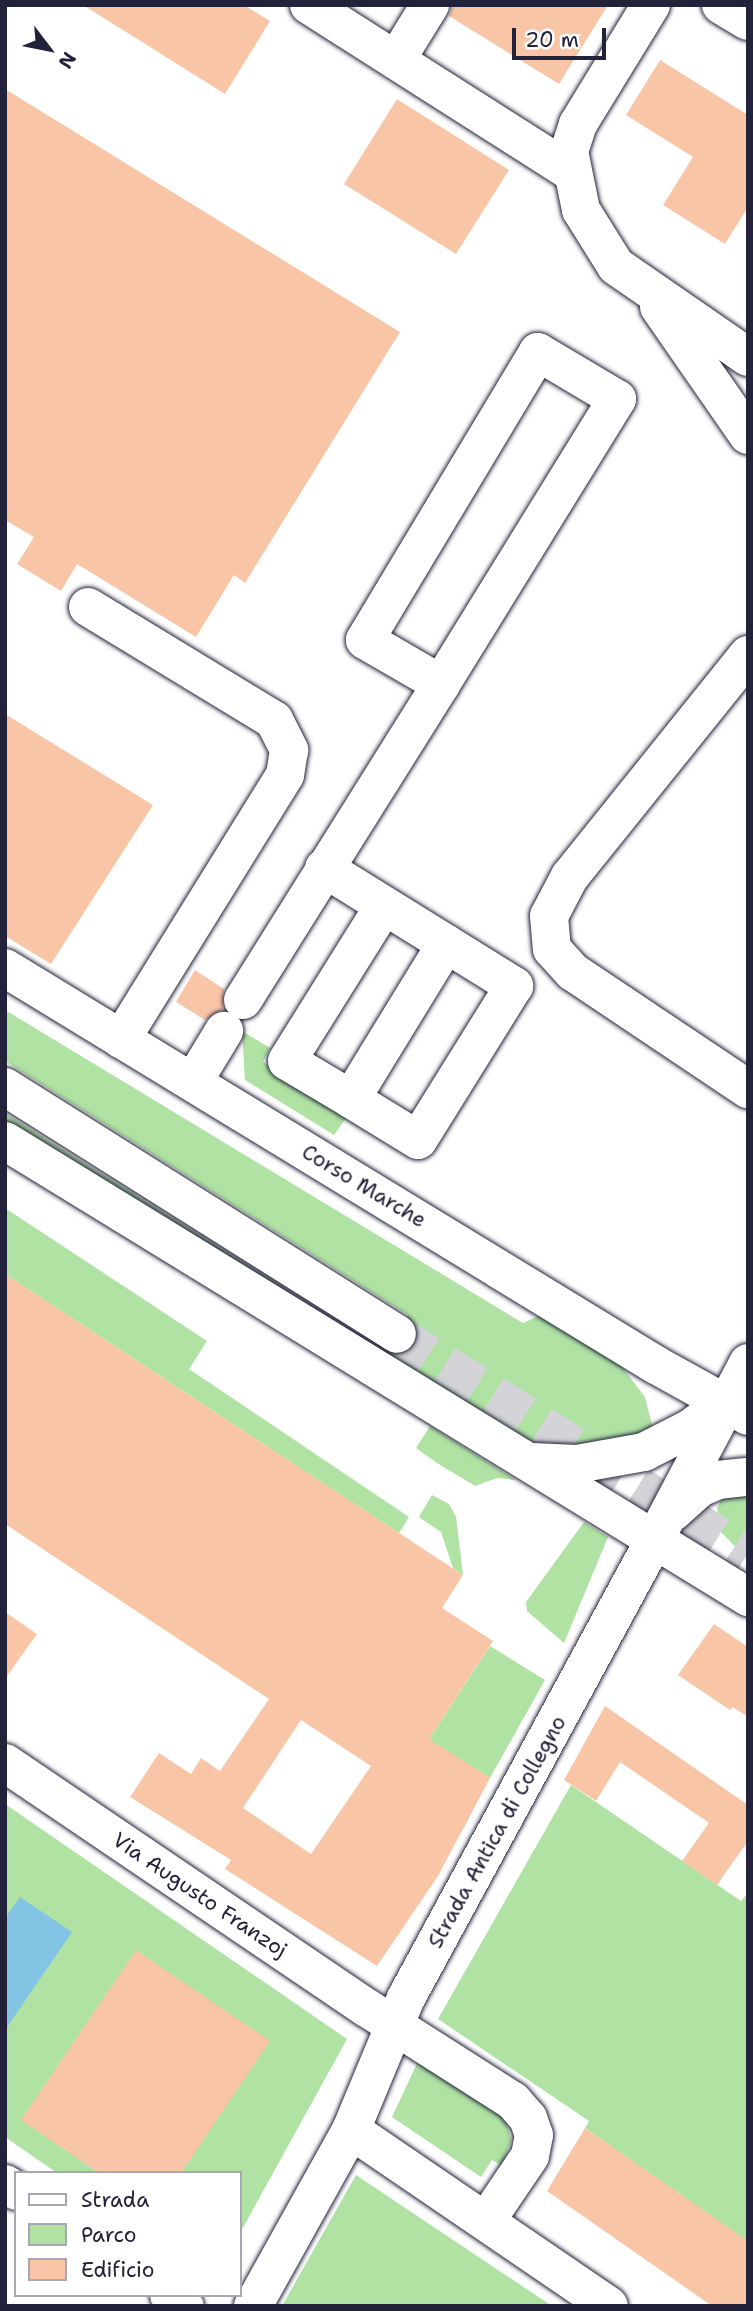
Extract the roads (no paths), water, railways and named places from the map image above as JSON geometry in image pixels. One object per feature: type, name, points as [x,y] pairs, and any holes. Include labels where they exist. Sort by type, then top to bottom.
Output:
[{"type":"main road","points":[[309,5],[571,172]]},
{"type":"main road","points":[[396,60],[430,5]]},
{"type":"main road","points":[[651,5],[578,124],[569,151],[571,172],[581,210],[596,238],[616,266],[648,291],[748,357]]},
{"type":"main road","points":[[721,5],[748,21]]},
{"type":"main road","points":[[648,291],[748,435]]},
{"type":"main road","points":[[193,1082],[324,868],[441,684],[617,400],[538,352],[365,640],[441,684]]},
{"type":"main road","points":[[88,607],[274,720],[289,750],[285,775],[121,1039]]},
{"type":"main road","points":[[748,655],[570,876],[549,916],[552,949],[573,972],[748,1089]]},
{"type":"main road","points":[[324,868],[514,986],[418,1140],[286,1060],[384,906]]},
{"type":"main road","points":[[351,1099],[446,944]]},
{"type":"main road","name":"Corso Marche","points":[[5,968],[736,1409]]},
{"type":"main road","points":[[5,1087],[397,1334]]},
{"type":"main road","points":[[5,1141],[526,1462],[659,1530],[748,1597]]},
{"type":"main road","name":"Strada Antica di Collegno","points":[[253,2306],[351,2130],[396,2024],[659,1530],[736,1409],[748,1363]]},
{"type":"main road","points":[[526,1462],[577,1464],[644,1452],[736,1409]]},
{"type":"main road","points":[[659,1530],[700,1488],[718,1480],[748,1477]]},
{"type":"main road","name":"Via Augusto Franzoj","points":[[5,1763],[513,2101],[528,2118],[534,2135],[530,2156],[486,2221]]},
{"type":"main road","points":[[351,2130],[609,2306]]},
{"type":"water","points":[[20,1897],[72,1932],[5,2030],[5,1918]]},
{"type":"tunnel","points":[[397,1334],[748,1554]]}]
